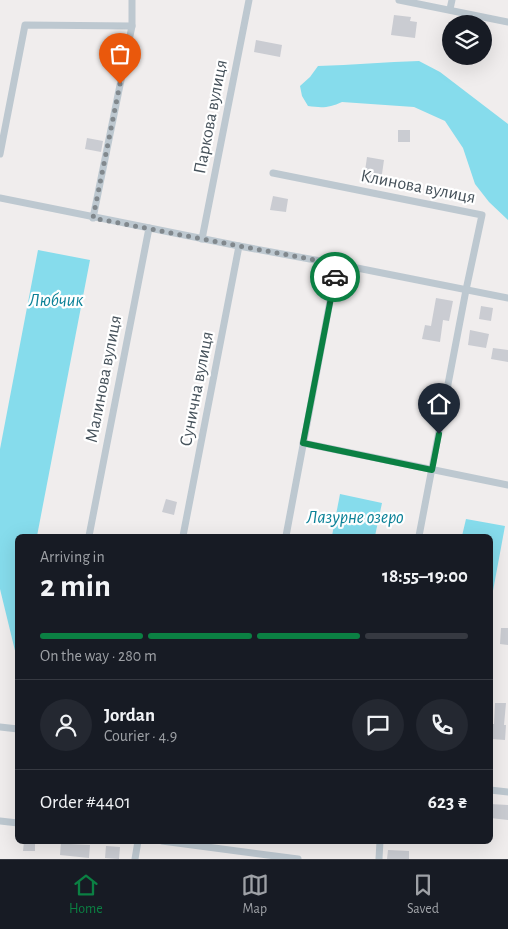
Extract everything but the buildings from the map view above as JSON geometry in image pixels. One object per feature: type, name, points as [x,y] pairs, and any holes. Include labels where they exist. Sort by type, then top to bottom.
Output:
[{"type":"street","points":[[93,218],[132,26],[132,0]]},
{"type":"street","name":"Паркова вулиця","points":[[202,239],[249,0]]},
{"type":"street","points":[[399,0],[508,22]]},
{"type":"street","points":[[450,9],[452,0]]},
{"type":"street","points":[[0,154],[25,25],[132,26]]},
{"type":"street","name":"Клинова вулиця","points":[[273,173],[482,215],[466,290]]},
{"type":"street","points":[[0,198],[93,218],[508,298]]},
{"type":"street","name":"Малинова вулиця","points":[[89,534],[149,228]]},
{"type":"street","name":"Сунична вулиця","points":[[184,534],[239,246]]},
{"type":"street","points":[[286,534],[337,264]]},
{"type":"street","points":[[419,534],[466,290]]},
{"type":"street","points":[[303,443],[508,485]]},
{"type":"street","points":[[0,727],[15,729]]},
{"type":"street","points":[[493,790],[508,792]]},
{"type":"street","points":[[0,821],[15,823]]},
{"type":"street","points":[[135,859],[138,844]]},
{"type":"street","points":[[185,844],[298,859]]},
{"type":"street","points":[[378,859],[380,844]]},
{"type":"water","points":[[419,61],[440,72],[508,124],[508,220],[489,202],[475,184],[463,148],[445,121],[414,107],[342,102],[325,107],[308,106],[302,96],[300,86],[318,66]]},
{"type":"water","name":"Любчик","points":[[38,250],[90,260],[37,534],[15,534],[15,651],[0,589],[0,449]]},
{"type":"water","name":"Лазурне озеро","points":[[340,494],[382,503],[375,534],[332,534]]},
{"type":"water","points":[[466,519],[505,526],[493,591],[493,534],[462,534]]},
{"type":"way so far","points":[[120,84],[93,218],[337,264],[335,277]]},
{"type":"route","points":[[335,277],[303,443],[432,470],[439,434]]}]
